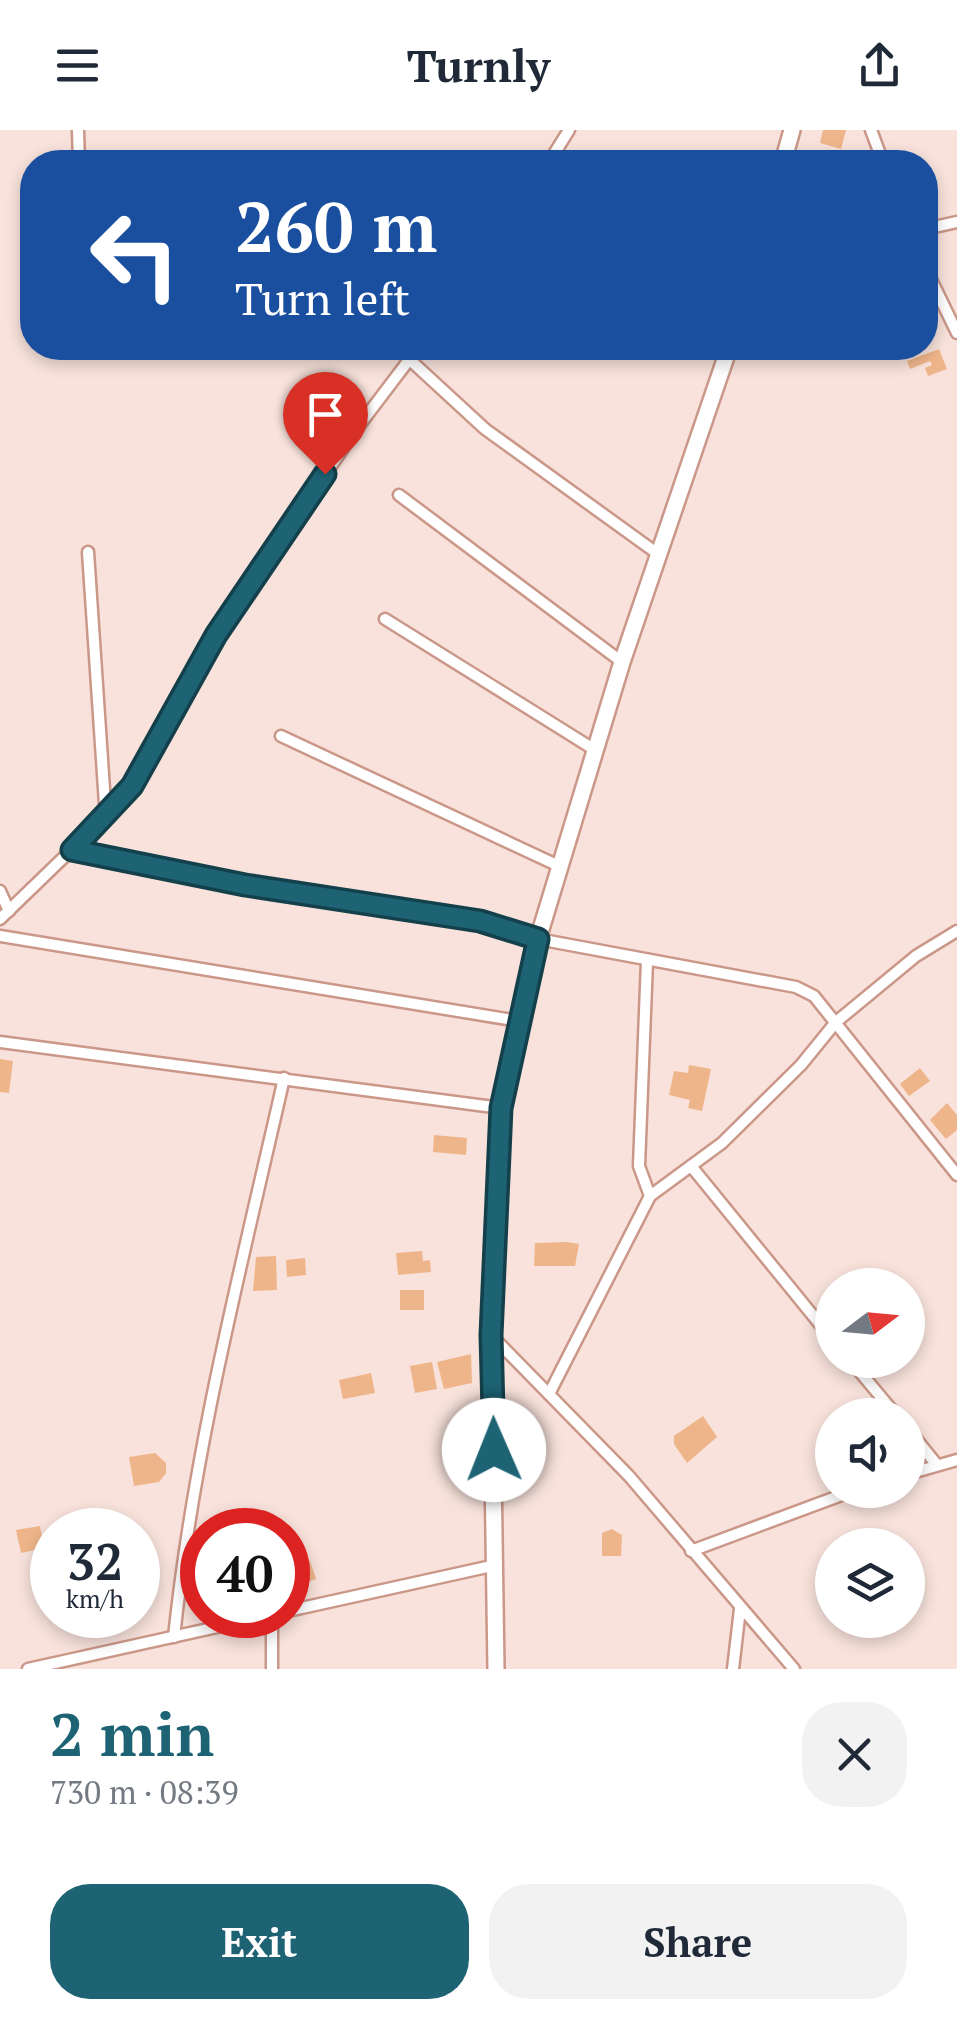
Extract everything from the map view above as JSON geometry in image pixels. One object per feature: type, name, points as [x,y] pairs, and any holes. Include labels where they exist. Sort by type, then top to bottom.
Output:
[{"type":"street","points":[[938,293],[957,333]]},
{"type":"street","points":[[4,915],[106,819],[132,786],[216,635],[407,360]]},
{"type":"street","points":[[409,360],[498,440],[658,554]]},
{"type":"street","points":[[496,1669],[498,1564],[491,1335],[501,1108],[538,939],[622,662],[725,360]]},
{"type":"street","points":[[400,496],[622,662]]},
{"type":"street","points":[[88,552],[106,819]]},
{"type":"street","points":[[385,618],[595,750]]},
{"type":"street","points":[[281,736],[562,867]]},
{"type":"street","points":[[72,850],[245,885],[480,921],[538,939],[796,987],[814,996],[871,1073],[957,1174]]},
{"type":"street","points":[[0,890],[4,915]]},
{"type":"street","points":[[548,1394],[650,1196],[765,1102],[836,1022],[916,956],[957,932]]},
{"type":"street","points":[[0,936],[519,1021]]},
{"type":"street","points":[[647,960],[640,1166],[650,1196]]},
{"type":"street","points":[[0,1042],[501,1108]]},
{"type":"street","points":[[174,1637],[195,1470],[284,1078]]},
{"type":"street","points":[[691,1166],[815,1317]]},
{"type":"street","points":[[491,1335],[629,1476],[794,1669]]},
{"type":"street","points":[[865,1378],[882,1398]]},
{"type":"street","points":[[925,1451],[937,1465]]},
{"type":"street","points":[[925,1469],[957,1460]]},
{"type":"street","points":[[690,1551],[815,1505]]},
{"type":"street","points":[[310,1606],[498,1564]]},
{"type":"street","points":[[733,1669],[740,1609]]},
{"type":"street","points":[[28,1669],[180,1636]]},
{"type":"street","points":[[271,1638],[272,1669]]},
{"type":"building","points":[[823,130],[846,130],[841,149],[820,143]]},
{"type":"building","points":[[938,349],[947,369],[928,376],[925,368],[932,365],[930,361],[910,369],[910,360],[938,360]]},
{"type":"building","points":[[0,1059],[13,1061],[9,1093],[0,1092]]},
{"type":"building","points":[[689,1065],[711,1069],[702,1111],[688,1108],[690,1100],[669,1095],[674,1071],[688,1073]]},
{"type":"building","points":[[920,1068],[930,1081],[909,1096],[900,1084]]},
{"type":"building","points":[[947,1103],[957,1115],[957,1130],[946,1139],[930,1120]]},
{"type":"building","points":[[434,1135],[467,1138],[466,1155],[433,1152]]},
{"type":"building","points":[[535,1243],[579,1244],[575,1266],[534,1266]]},
{"type":"building","points":[[422,1251],[423,1261],[430,1260],[431,1272],[398,1275],[396,1253]]},
{"type":"building","points":[[276,1256],[277,1290],[253,1291],[256,1257]]},
{"type":"building","points":[[305,1258],[306,1275],[287,1277],[286,1260]]},
{"type":"building","points":[[400,1290],[424,1290],[424,1310],[400,1310]]},
{"type":"building","points":[[471,1354],[472,1383],[444,1389],[437,1362]]},
{"type":"building","points":[[432,1362],[437,1389],[415,1393],[410,1366]]},
{"type":"building","points":[[371,1373],[375,1393],[343,1399],[339,1380]]},
{"type":"building","points":[[703,1416],[717,1437],[687,1463],[674,1444],[674,1436]]},
{"type":"building","points":[[155,1453],[166,1463],[166,1473],[159,1482],[134,1486],[129,1457]]},
{"type":"building","points":[[30,1528],[30,1551],[21,1553],[16,1530]]},
{"type":"building","points":[[612,1529],[622,1535],[621,1556],[602,1556],[602,1533]]},
{"type":"route","points":[[325,474],[216,635],[132,786],[106,819],[72,850],[245,885],[480,921],[538,939],[501,1108],[494,1182],[494,1450]]}]
